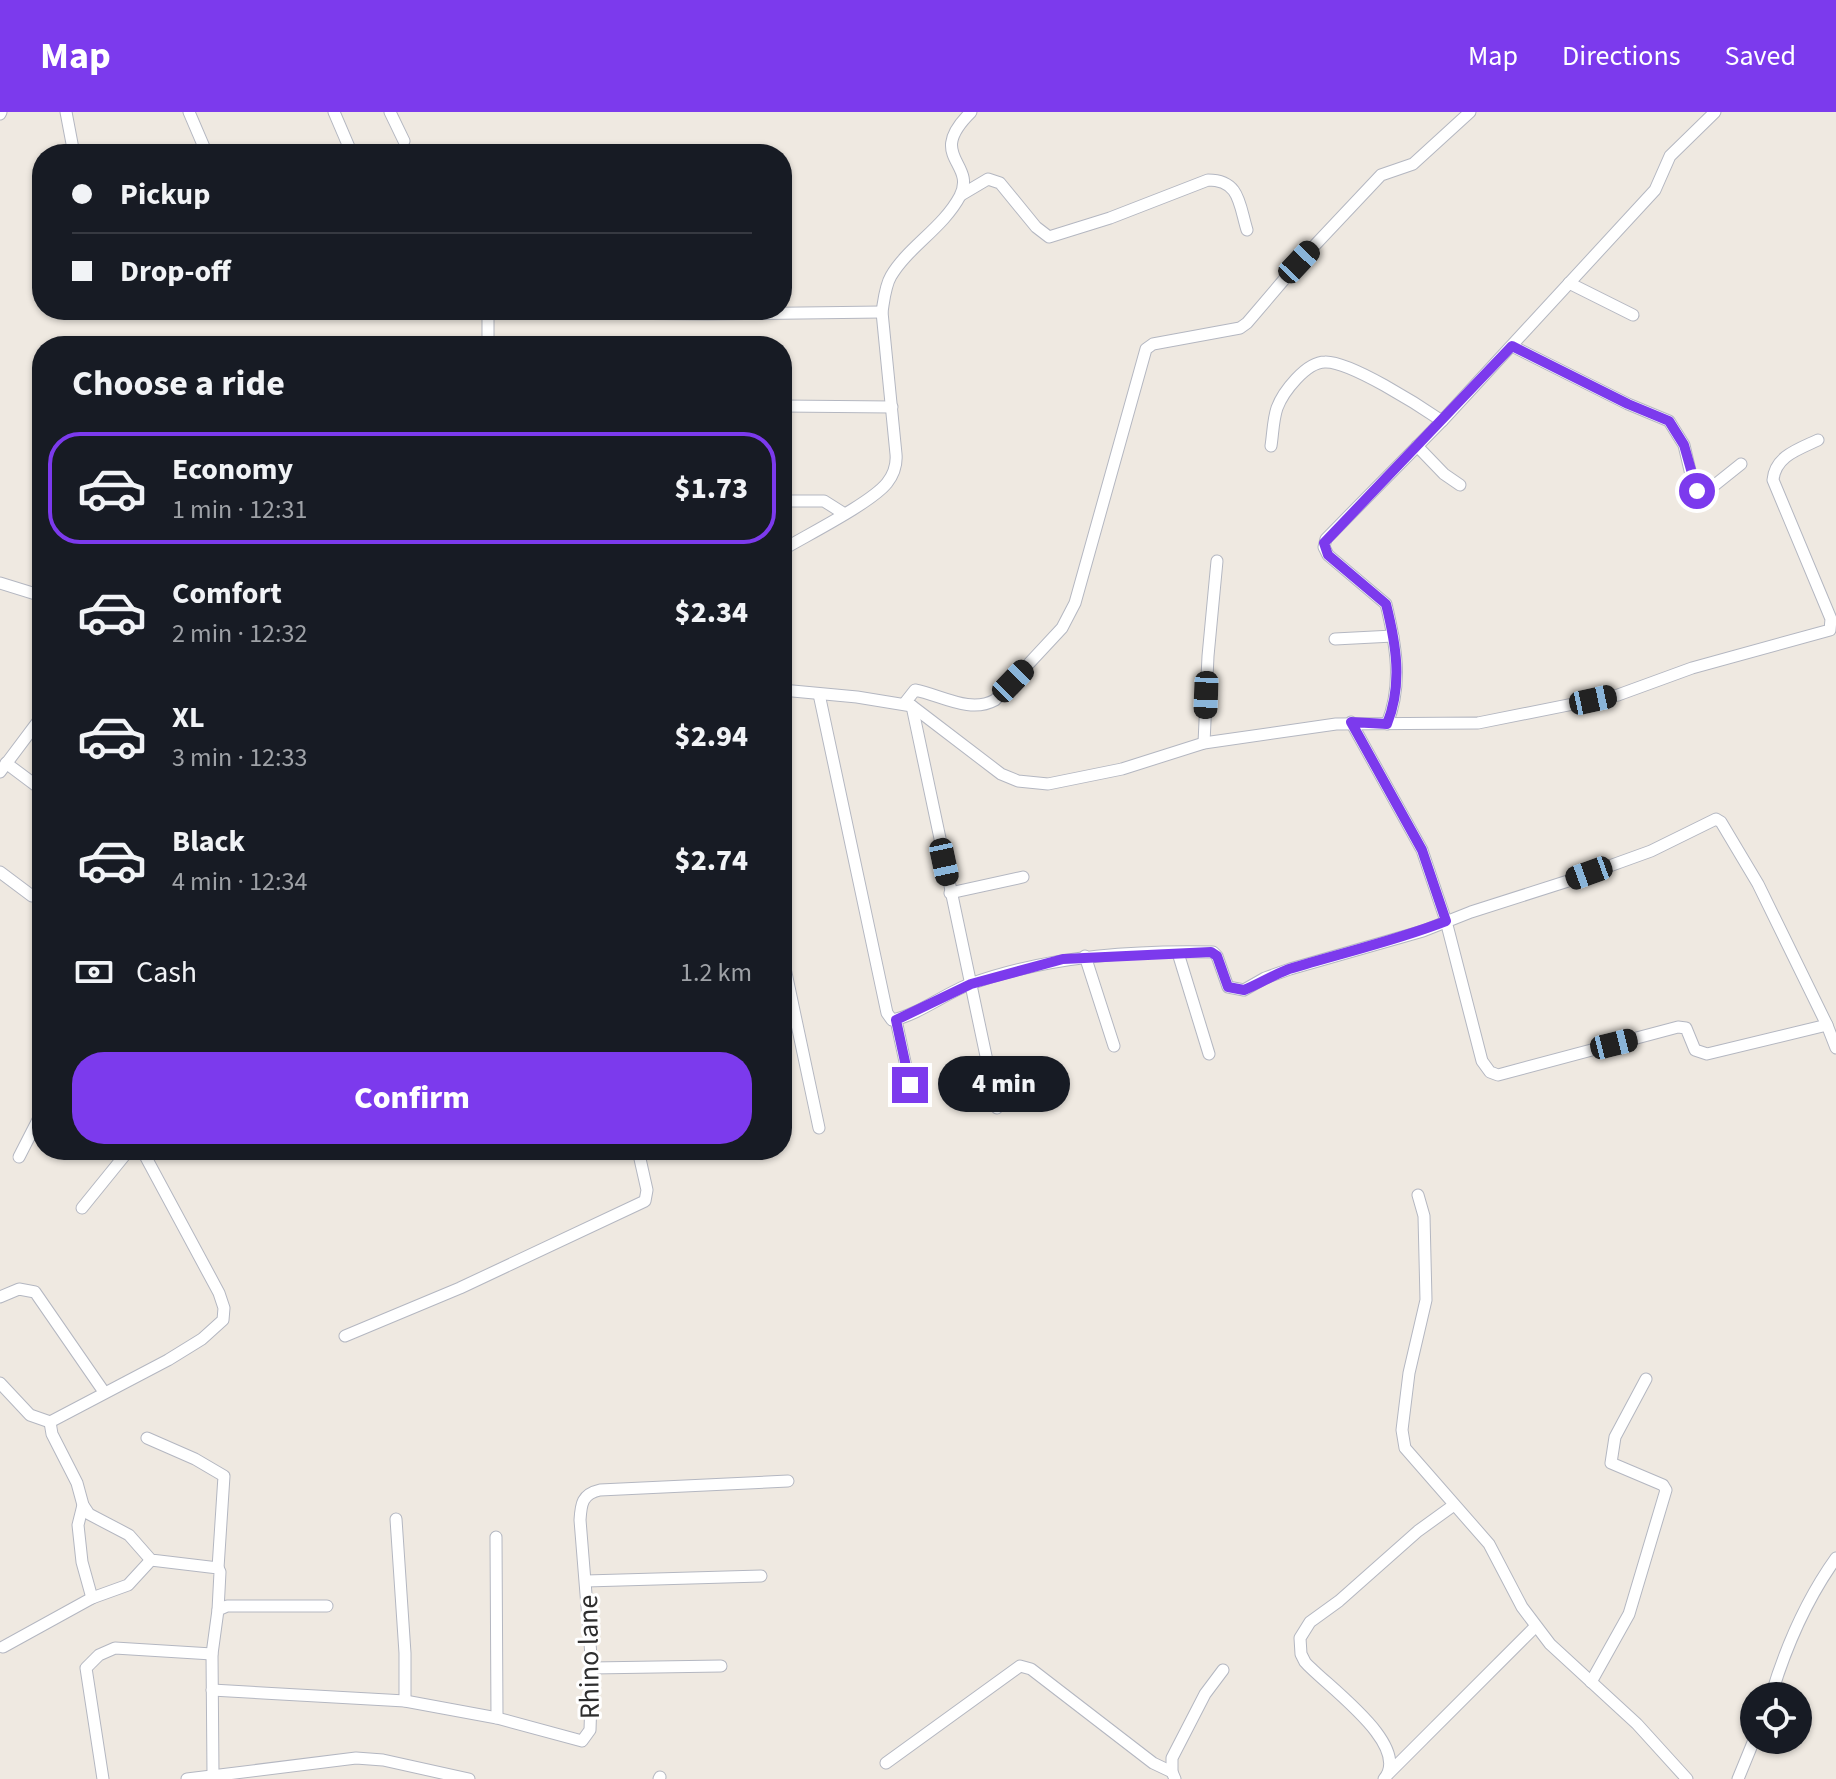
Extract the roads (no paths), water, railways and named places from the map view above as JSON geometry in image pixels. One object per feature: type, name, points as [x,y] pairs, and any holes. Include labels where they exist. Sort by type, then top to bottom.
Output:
[{"type":"street","points":[[66,112],[72,144]]},
{"type":"street","points":[[189,112],[203,144]]},
{"type":"street","points":[[334,112],[348,144]]},
{"type":"street","points":[[390,112],[404,141]]},
{"type":"street","points":[[792,544],[878,492],[897,464],[882,312],[884,295],[892,274],[949,213],[960,195],[963,179],[950,141],[954,129],[971,112]]},
{"type":"street","points":[[997,1108],[908,705],[915,690],[971,706],[985,706],[995,700],[1062,628],[1075,603],[1146,349],[1153,344],[1240,328],[1247,323],[1381,175],[1413,164],[1470,112]]},
{"type":"street","points":[[1387,724],[1397,691],[1393,636],[1384,601],[1328,555],[1324,543],[1442,421],[1655,190],[1670,156],[1715,112]]},
{"type":"street","points":[[960,195],[988,179],[1000,183],[1036,227],[1049,237],[1110,218],[1208,180],[1223,180],[1233,186],[1247,230]]},
{"type":"street","points":[[1569,283],[1633,315]]},
{"type":"street","points":[[792,312],[882,312]]},
{"type":"street","points":[[1512,346],[1669,421],[1684,445],[1692,479],[1699,493],[1706,492],[1741,464]]},
{"type":"street","points":[[1271,446],[1276,410],[1282,398],[1312,365],[1321,362],[1330,362],[1363,376],[1404,396],[1442,421]]},
{"type":"street","points":[[792,406],[892,407]]},
{"type":"street","points":[[792,691],[908,705],[1001,774],[1048,784],[1091,777],[1204,743],[1351,722],[1478,723],[1618,695],[1692,668],[1830,630],[1831,619],[1773,480],[1774,470],[1780,461],[1818,440]]},
{"type":"street","points":[[1417,446],[1444,474],[1460,485]]},
{"type":"street","points":[[792,501],[824,501],[843,513]]},
{"type":"street","points":[[1204,743],[1217,561]]},
{"type":"street","points":[[0,583],[32,593]]},
{"type":"street","points":[[1335,639],[1393,636]]},
{"type":"street","points":[[819,694],[889,1018],[896,1020],[971,984],[1085,956],[1213,952],[1228,987],[1244,990],[1290,969],[1368,948],[1651,851],[1716,819],[1721,822],[1758,884],[1836,1048]]},
{"type":"street","points":[[1351,722],[1422,850],[1446,921],[1482,1061],[1490,1072],[1498,1075],[1678,1027],[1686,1028],[1695,1050],[1707,1054],[1827,1025]]},
{"type":"street","points":[[32,729],[3,768],[32,784]]},
{"type":"street","points":[[0,872],[32,896]]},
{"type":"street","points":[[950,893],[1023,877]]},
{"type":"street","points":[[1178,953],[1209,1054]]},
{"type":"street","points":[[1085,956],[1114,1046]]},
{"type":"street","points":[[792,1001],[819,1128]]},
{"type":"street","points":[[896,1020],[910,1085]]},
{"type":"street","points":[[19,1157],[32,1132]]},
{"type":"street","points":[[82,1208],[121,1160]]},
{"type":"street","points":[[0,1383],[30,1415],[50,1422],[104,1392],[136,1379],[202,1339],[224,1315],[219,1293],[147,1160]]},
{"type":"street","points":[[345,1336],[460,1288],[645,1201],[647,1190],[640,1160]]},
{"type":"street","points":[[1418,1195],[1424,1216],[1426,1300],[1409,1373],[1402,1440],[1411,1458],[1489,1544],[1535,1627],[1664,1751],[1687,1779]]},
{"type":"street","points":[[0,1297],[19,1289],[35,1292],[104,1392]]},
{"type":"street","points":[[1591,1682],[1629,1614],[1666,1490],[1663,1485],[1611,1463],[1615,1437],[1646,1379]]},
{"type":"street","points":[[50,1422],[52,1434],[89,1514],[129,1535],[151,1560],[218,1568]]},
{"type":"street","points":[[147,1438],[195,1459],[224,1476],[218,1610],[212,1654],[213,1774]]},
{"type":"street","name":"Rhino lane","points":[[212,1690],[405,1701],[497,1718],[582,1741],[590,1730],[592,1668],[580,1520],[584,1498],[590,1492],[788,1481]]},
{"type":"street","points":[[83,1505],[78,1525],[82,1562],[92,1598]]},
{"type":"street","points":[[1386,1776],[1389,1758],[1380,1735],[1305,1662],[1300,1638],[1310,1622],[1339,1601],[1418,1531],[1454,1505]]},
{"type":"street","points":[[396,1519],[405,1701]]},
{"type":"street","points":[[496,1537],[497,1718]]},
{"type":"street","points":[[1775,1682],[1808,1598],[1836,1558]]},
{"type":"street","points":[[3,1647],[92,1598],[128,1585],[151,1560]]},
{"type":"street","points":[[586,1581],[761,1576]]},
{"type":"street","points":[[218,1610],[227,1606],[327,1606]]},
{"type":"street","points":[[1386,1776],[1535,1627]]},
{"type":"street","points":[[103,1779],[86,1668],[91,1660],[115,1648],[212,1654]]},
{"type":"street","points":[[592,1668],[721,1666]]},
{"type":"street","points":[[886,1763],[1020,1666],[1031,1669],[1153,1763],[1174,1775]]},
{"type":"street","points":[[1174,1775],[1172,1758],[1205,1694],[1223,1670]]},
{"type":"street","points":[[1738,1779],[1748,1754]]},
{"type":"street","points":[[187,1779],[213,1774],[234,1776],[299,1763],[368,1758],[469,1779]]}]
